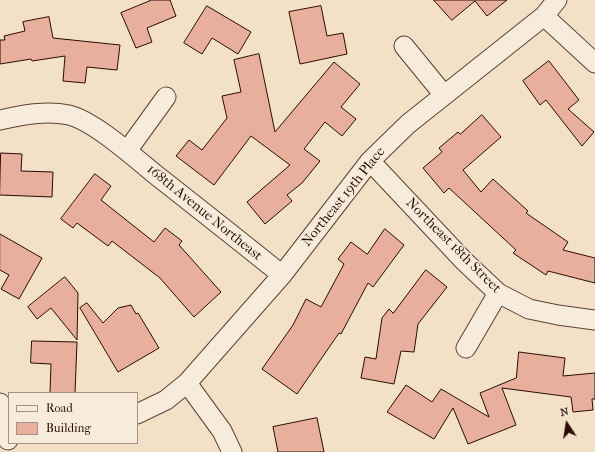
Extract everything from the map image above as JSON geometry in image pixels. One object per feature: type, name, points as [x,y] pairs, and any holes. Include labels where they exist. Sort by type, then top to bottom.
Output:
[{"type":"street","name":"Northeast 19th Place","points":[[187,383],[282,275],[370,161],[408,124],[544,16],[558,0]]},
{"type":"street","points":[[544,16],[595,63]]},
{"type":"street","points":[[404,46],[444,95]]},
{"type":"street","points":[[0,120],[29,114],[51,113],[71,116],[91,125],[126,151],[166,97]]},
{"type":"street","name":"168th Avenue Northeast","points":[[126,151],[282,275]]},
{"type":"street","name":"Northeast 18th Street","points":[[370,161],[464,261],[498,293],[529,309],[595,320]]},
{"type":"street","points":[[466,348],[498,293]]},
{"type":"street","points":[[138,414],[166,400],[187,383],[222,431],[232,452]]},
{"type":"street","points":[[0,403],[6,441]]},
{"type":"building","points":[[152,0],[170,0],[176,16],[147,28],[152,42],[136,48],[121,13]]},
{"type":"building","points":[[434,0],[507,0],[487,16],[475,1],[452,20]]},
{"type":"building","points":[[207,6],[251,32],[238,54],[212,38],[202,54],[184,43]]},
{"type":"building","points":[[321,6],[327,36],[343,33],[347,54],[300,64],[289,12]]},
{"type":"building","points":[[49,17],[53,38],[120,45],[117,70],[87,67],[85,83],[63,81],[65,56],[0,64],[0,40],[5,40],[4,36],[25,31],[23,22]]},
{"type":"building","points":[[259,54],[275,132],[334,62],[360,84],[341,107],[356,119],[342,136],[325,122],[304,149],[320,161],[302,183],[287,195],[292,201],[265,224],[247,202],[290,165],[251,136],[214,185],[176,156],[189,140],[202,150],[227,118],[222,96],[241,92],[234,60]]},
{"type":"building","points":[[549,61],[579,100],[568,109],[594,132],[582,146],[546,100],[540,105],[523,81]]},
{"type":"building","points":[[482,115],[501,137],[463,170],[481,192],[493,179],[528,211],[526,213],[568,242],[563,250],[595,258],[595,283],[548,271],[546,275],[513,253],[516,250],[449,188],[444,193],[423,168],[442,152],[439,148],[458,132],[460,134]]},
{"type":"building","points":[[1,153],[22,154],[21,171],[53,172],[52,197],[0,195]]},
{"type":"building","points":[[95,174],[111,186],[101,200],[154,242],[165,228],[182,241],[179,245],[221,292],[194,317],[160,278],[112,241],[108,246],[77,223],[73,228],[61,219]]},
{"type":"building","points":[[385,229],[404,245],[373,287],[368,283],[341,334],[339,333],[297,394],[262,369],[293,325],[306,299],[321,307],[344,264],[338,259],[351,242],[367,254]]},
{"type":"building","points":[[0,234],[42,258],[19,299],[1,289],[9,275],[0,270]]},
{"type":"building","points":[[426,270],[447,287],[418,324],[414,352],[401,351],[394,384],[361,378],[365,357],[376,359],[382,318],[389,309],[393,313]]},
{"type":"building","points":[[65,277],[78,293],[77,340],[51,308],[37,319],[28,307]]},
{"type":"building","points":[[87,303],[103,323],[118,308],[131,305],[136,314],[138,313],[159,348],[118,372],[80,308]]},
{"type":"building","points":[[32,341],[77,342],[75,392],[50,392],[51,364],[31,363]]},
{"type":"building","points":[[519,352],[565,358],[563,376],[595,373],[595,399],[592,399],[593,410],[573,412],[571,397],[502,388],[516,425],[468,444],[453,408],[434,439],[387,412],[406,385],[432,402],[441,389],[489,417],[480,393],[516,378]]},
{"type":"building","points":[[317,418],[324,452],[278,452],[273,427]]}]
